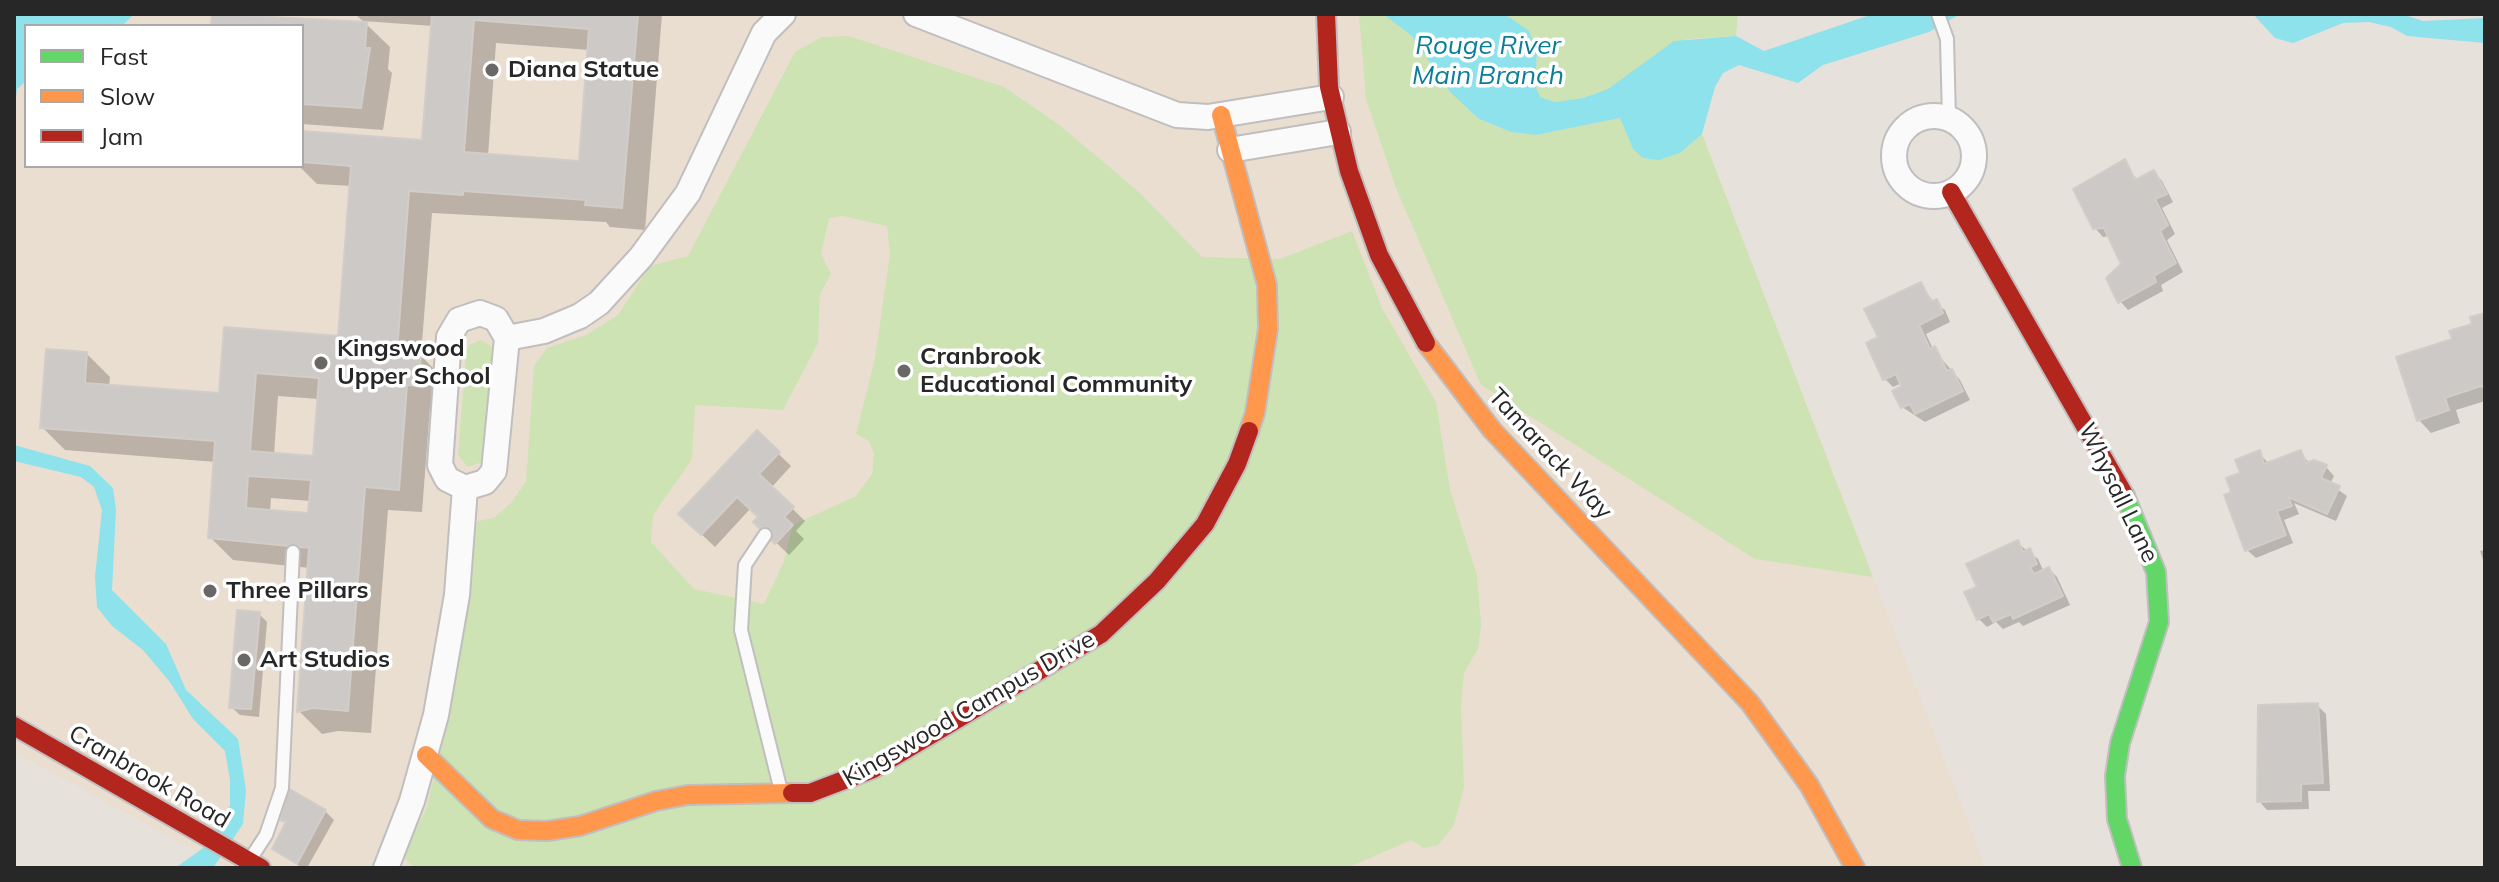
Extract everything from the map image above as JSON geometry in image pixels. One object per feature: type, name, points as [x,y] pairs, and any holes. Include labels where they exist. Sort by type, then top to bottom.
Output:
[{"type":"street","points":[[507,338],[558,326],[580,316],[599,303],[656,240],[705,162],[764,33],[783,14]]},
{"type":"street","points":[[916,14],[1091,79],[1168,112],[1197,117],[1221,115],[1331,97]]},
{"type":"street","name":"Tamarack Way","points":[[1325,20],[1331,97],[1338,132],[1379,255],[1401,301],[1440,364],[1492,430],[1750,703],[1809,785],[1855,868]]},
{"type":"street","name":"Kingswood Campus Drive","points":[[426,755],[492,819],[518,830],[547,831],[580,826],[656,801],[688,795],[810,793],[849,781],[1074,653],[1144,595],[1205,524],[1230,480],[1250,430],[1268,329],[1267,285],[1221,115]]},
{"type":"street","points":[[1928,116],[1949,119],[1962,128],[1973,150],[1969,175],[1951,192],[1939,196],[1915,191],[1905,184],[1894,161],[1894,149],[1906,127],[1928,116]]},
{"type":"street","points":[[1230,150],[1338,132]]},
{"type":"street","name":"Whysall Lane","points":[[1951,192],[2103,455],[2136,520],[2156,572],[2159,622],[2120,743],[2115,776],[2117,819],[2132,868]]},
{"type":"street","points":[[480,313],[496,319],[507,338],[497,462],[485,482],[465,488],[447,479],[440,465],[450,333],[464,317],[480,313]]},
{"type":"street","points":[[386,868],[426,755],[452,635],[465,488]]},
{"type":"street","name":"Cranbrook Road","points":[[14,726],[182,826],[255,865]]},
{"type":"lane","points":[[1941,20],[1949,119]]},
{"type":"lane","points":[[765,535],[745,565],[741,630],[782,794]]},
{"type":"lane","points":[[255,865],[282,788],[293,552]]},
{"type":"shaded area","name":"Cranbrook Educational Community","points":[[14,14],[1715,14],[1702,134],[1986,868],[227,868],[14,752]]},
{"type":"green space","points":[[1359,14],[1386,16],[1412,36],[1450,92],[1479,119],[1511,132],[1536,135],[1620,118],[1633,149],[1680,153],[1702,134],[1873,577],[1755,559],[1481,385],[1396,188],[1366,99]]},
{"type":"green space","points":[[1501,14],[1738,14],[1736,36],[1687,39],[1608,89],[1583,98],[1555,102],[1540,97],[1535,85],[1537,51],[1509,17]]},
{"type":"green space","points":[[849,36],[1004,87],[1058,124],[1139,192],[1202,257],[1280,259],[1352,231],[1382,308],[1436,402],[1450,490],[1477,575],[1481,625],[1478,649],[1464,673],[1461,705],[1464,787],[1454,825],[1438,845],[1424,848],[1411,840],[1347,868],[415,868],[403,857],[426,809],[448,721],[469,604],[477,521],[494,518],[511,503],[526,482],[534,366],[547,348],[586,335],[618,315],[650,266],[688,256],[795,52],[822,37]],"holes":[[[843,216],[887,226],[890,254],[875,358],[856,434],[869,441],[874,454],[872,474],[856,496],[793,525],[783,564],[764,604],[694,589],[651,542],[653,515],[692,459],[695,405],[783,410],[818,343],[820,294],[831,274],[821,254],[829,218]]]},
{"type":"green space","points":[[481,340],[491,346],[494,354],[483,462],[468,467],[458,455],[466,352],[469,345]]},
{"type":"water","points":[[14,14],[134,14],[124,24],[24,24],[24,83],[17,89],[14,119]]},
{"type":"water","name":"Rouge River Main Branch","points":[[1383,14],[1501,14],[1509,17],[1529,31],[1537,51],[1535,85],[1540,97],[1555,102],[1583,98],[1608,89],[1674,41],[1736,36],[1764,51],[1873,14],[1960,14],[1929,32],[1823,65],[1798,83],[1739,65],[1723,73],[1715,87],[1702,134],[1680,153],[1659,160],[1643,158],[1633,149],[1620,118],[1536,135],[1511,132],[1479,119],[1450,92],[1412,36]]},
{"type":"water","points":[[2253,14],[2402,14],[2423,21],[2485,18],[2485,43],[2407,36],[2391,27],[2369,22],[2343,23],[2293,43],[2275,38]]},
{"type":"water","points":[[14,445],[90,466],[113,488],[116,510],[112,590],[166,644],[186,690],[238,739],[246,790],[243,824],[213,868],[175,868],[202,849],[230,805],[225,751],[193,719],[170,682],[143,650],[112,626],[97,607],[95,577],[102,510],[94,487],[81,477],[14,461]]},
{"type":"building","points":[[212,14],[367,22],[365,48],[370,48],[361,108],[304,104],[304,24],[211,24]]},
{"type":"building","name":"Kingswood Upper School","points":[[432,14],[638,14],[622,208],[585,205],[586,200],[463,191],[463,195],[409,191],[397,352],[421,353],[419,386],[407,385],[399,490],[365,487],[348,711],[313,708],[297,712],[309,548],[208,538],[215,441],[40,428],[46,349],[87,352],[85,383],[219,393],[224,327],[338,336],[351,166],[304,162],[304,131],[422,140]],"holes":[[[474,20],[589,29],[579,161],[464,152]],[[256,373],[319,378],[313,456],[250,451]],[[248,476],[311,480],[308,513],[246,508]]]},
{"type":"building","points":[[2125,159],[2135,180],[2154,170],[2167,194],[2155,199],[2168,225],[2160,231],[2176,263],[2154,276],[2156,282],[2118,303],[2106,278],[2121,264],[2104,228],[2093,229],[2073,189]]},
{"type":"building","points":[[1921,282],[1931,302],[1937,299],[1943,313],[1919,325],[1930,349],[1935,346],[1947,371],[1952,369],[1963,391],[1915,414],[1910,404],[1901,408],[1892,391],[1901,386],[1896,374],[1883,380],[1866,343],[1878,337],[1864,309]]},
{"type":"building","points":[[2485,313],[2485,388],[2481,386],[2445,398],[2449,410],[2417,421],[2396,357],[2452,339],[2449,331],[2472,324],[2470,317]]},
{"type":"building","points":[[757,430],[780,452],[759,474],[794,507],[784,517],[793,525],[775,544],[753,522],[758,517],[737,497],[701,535],[678,514]]},
{"type":"building","points":[[2260,450],[2264,464],[2301,450],[2306,463],[2314,460],[2327,465],[2321,478],[2340,486],[2327,514],[2288,497],[2292,506],[2277,511],[2286,535],[2245,551],[2224,495],[2231,492],[2226,478],[2240,473],[2235,460]]},
{"type":"building","points":[[2018,540],[2023,552],[2030,548],[2037,564],[2030,567],[2034,574],[2049,567],[2063,596],[2013,619],[2011,614],[1993,622],[1989,614],[1977,620],[1964,592],[1977,587],[1966,564]]},
{"type":"building","name":"Art Studios","points":[[237,610],[260,612],[251,709],[229,708]]},
{"type":"building","points":[[2318,703],[2323,783],[2301,784],[2301,801],[2257,802],[2258,705]]},
{"type":"building","points":[[288,788],[326,810],[297,864],[272,849],[286,822],[280,820]]},
{"type":"traffic: fast","points":[[2125,496],[2156,572],[2159,622],[2120,743],[2115,776],[2117,819],[2132,868]]},
{"type":"traffic: slow","points":[[1221,115],[1267,285],[1268,329],[1255,413],[1249,431]]},
{"type":"traffic: slow","points":[[1426,343],[1492,430],[1750,703],[1809,785],[1855,868]]},
{"type":"traffic: slow","points":[[426,755],[492,819],[518,830],[547,831],[580,826],[656,801],[688,795],[792,793]]},
{"type":"traffic: jam","points":[[1326,14],[1329,87],[1349,171],[1379,255],[1426,343]]},
{"type":"traffic: jam","points":[[1951,192],[2125,496]]},
{"type":"traffic: jam","points":[[792,793],[810,793],[873,769],[1101,634],[1157,581],[1205,524],[1237,464],[1249,431]]},
{"type":"traffic: jam","points":[[14,726],[261,868]]},
{"type":"place","name":"Diana Statue","points":[[492,70]]},
{"type":"place","name":"Kingswood Upper School","points":[[321,363]]},
{"type":"place","name":"Cranbrook Educational Community","points":[[904,371]]},
{"type":"place","name":"Three Pillars","points":[[210,591]]},
{"type":"place","name":"Art Studios","points":[[244,660]]}]
